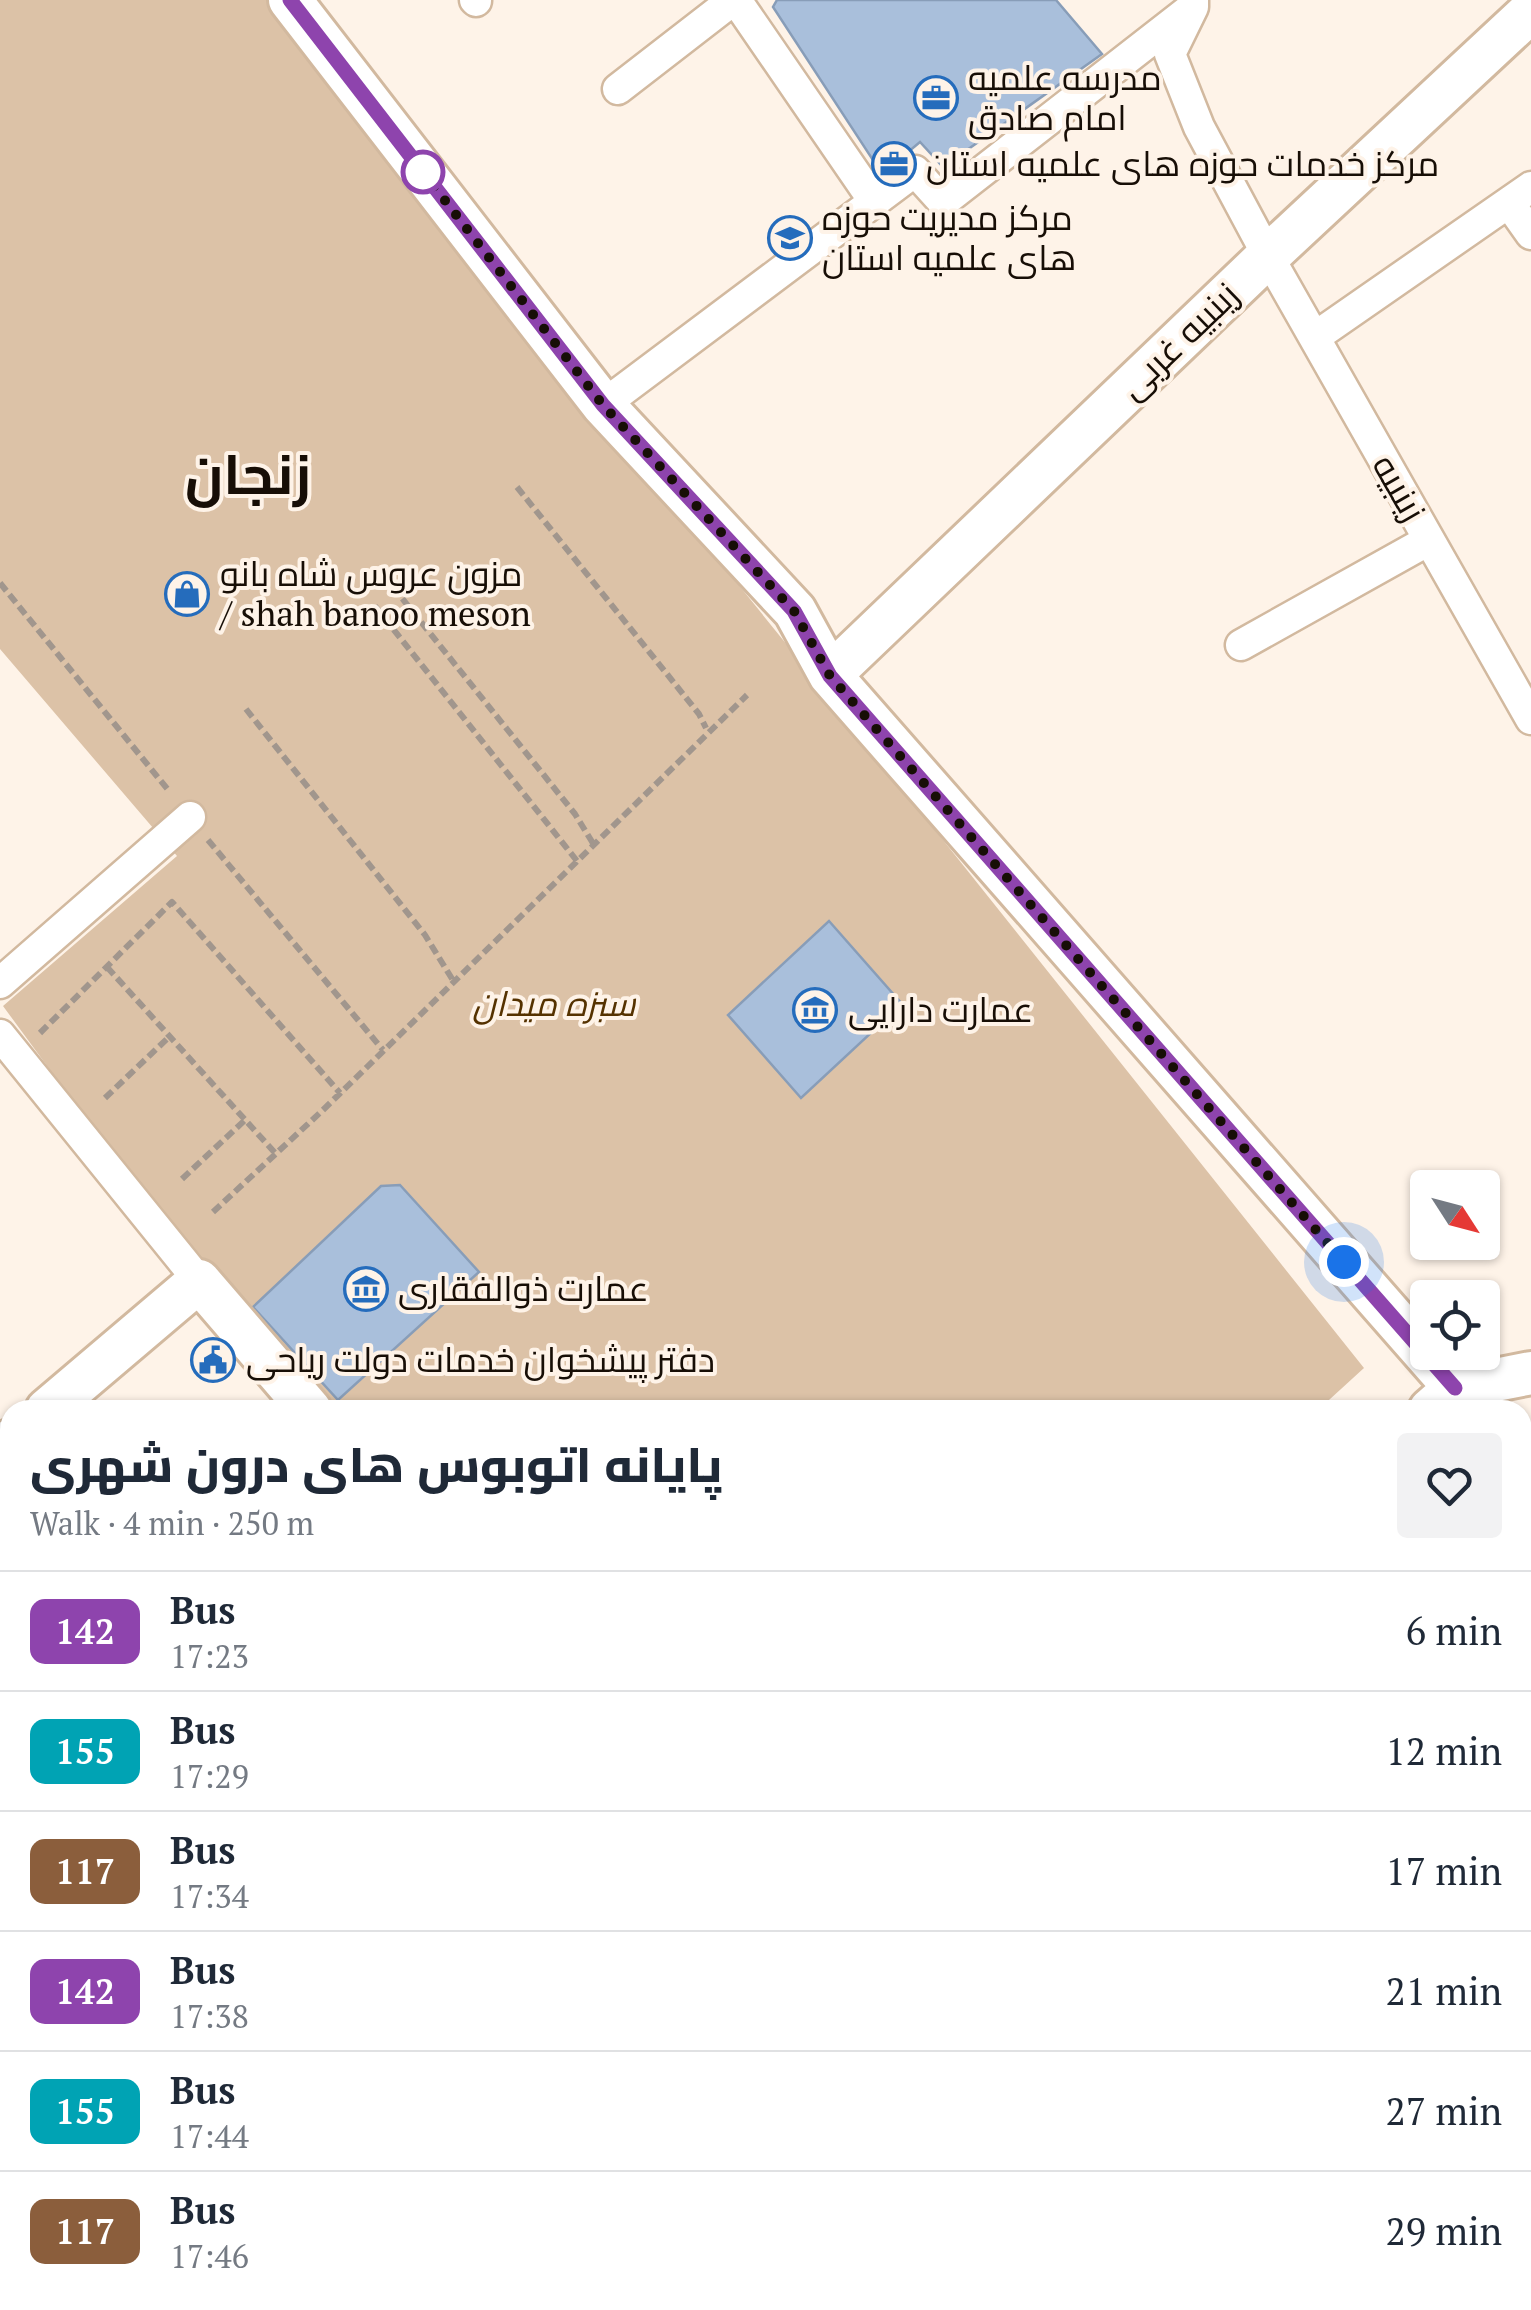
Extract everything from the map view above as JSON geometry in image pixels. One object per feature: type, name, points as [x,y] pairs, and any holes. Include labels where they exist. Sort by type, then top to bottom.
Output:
[{"type":"main road","points":[[290,0],[603,405],[794,611],[830,676],[1450,1396],[1531,1374]]},
{"type":"main road","name":"زینبیه غربی","points":[[830,676],[1268,256],[1531,11]]},
{"type":"main road","points":[[59,1400],[199,1281],[301,1400]]},
{"type":"street","points":[[618,89],[734,0],[874,201]]},
{"type":"street","points":[[603,405],[914,172],[943,202],[1193,4]]},
{"type":"street","name":"زینبیه","points":[[1193,4],[1170,54],[1199,127],[1429,540],[1519,669],[1531,719]]},
{"type":"street","points":[[1315,337],[1520,195],[1531,234]]},
{"type":"street","points":[[1241,645],[1429,540]]},
{"type":"street","points":[[0,984],[190,818]]},
{"type":"street","points":[[0,1035],[199,1281]]},
{"type":"path","points":[[517,487],[699,714],[706,728]]},
{"type":"path","points":[[393,587],[575,814],[594,844]]},
{"type":"path","points":[[375,606],[577,861]]},
{"type":"path","points":[[212,1212],[340,1093],[747,695]]},
{"type":"path","points":[[246,708],[424,934],[454,982]]},
{"type":"path","points":[[39,1034],[172,902],[340,1093]]},
{"type":"path","points":[[107,966],[276,1154]]},
{"type":"path","points":[[105,1098],[170,1036]]},
{"type":"path","points":[[182,1179],[245,1120]]},
{"type":"green space","name":"سبزه میدان","points":[[0,0],[266,0],[1364,1368],[1329,1400],[312,1400],[211,1289],[3,1006],[177,856],[0,649]]},
{"type":"building","name":"مدرسه علمیه امام صادق","points":[[777,0],[1056,0],[1102,54],[943,167],[920,142],[882,174],[773,7]]},
{"type":"building","name":"عمارت دارایی","points":[[829,921],[902,1004],[801,1098],[728,1015]]},
{"type":"building","name":"عمارت ذوالفقاری","points":[[400,1185],[479,1272],[338,1400],[253,1307],[381,1186]]},
{"type":"bus line","name":"142","points":[[290,0],[603,405],[794,611],[830,676],[1455,1388]]},
{"type":"place","name":"مدرسه علمیه امام صادق","points":[[936,98]]},
{"type":"place","name":"مرکز خدمات حوزه های علمیه استان","points":[[894,164]]},
{"type":"place","name":"مرکز مدیریت حوزه های علمیه استان","points":[[790,238]]},
{"type":"place","name":"مزون عروس شاه بانو / shah banoo meson","points":[[187,594]]},
{"type":"place","name":"عمارت دارایی","points":[[815,1010]]},
{"type":"place","name":"عمارت ذوالفقاری","points":[[366,1289]]},
{"type":"place","name":"دفتر پیشخوان خدمات دولت ریاحی","points":[[213,1360]]},
{"type":"district","name":"زنجان","points":[[248,475]]},
{"type":"route","points":[[423,172],[603,405],[794,611],[830,676],[1344,1262]]}]
